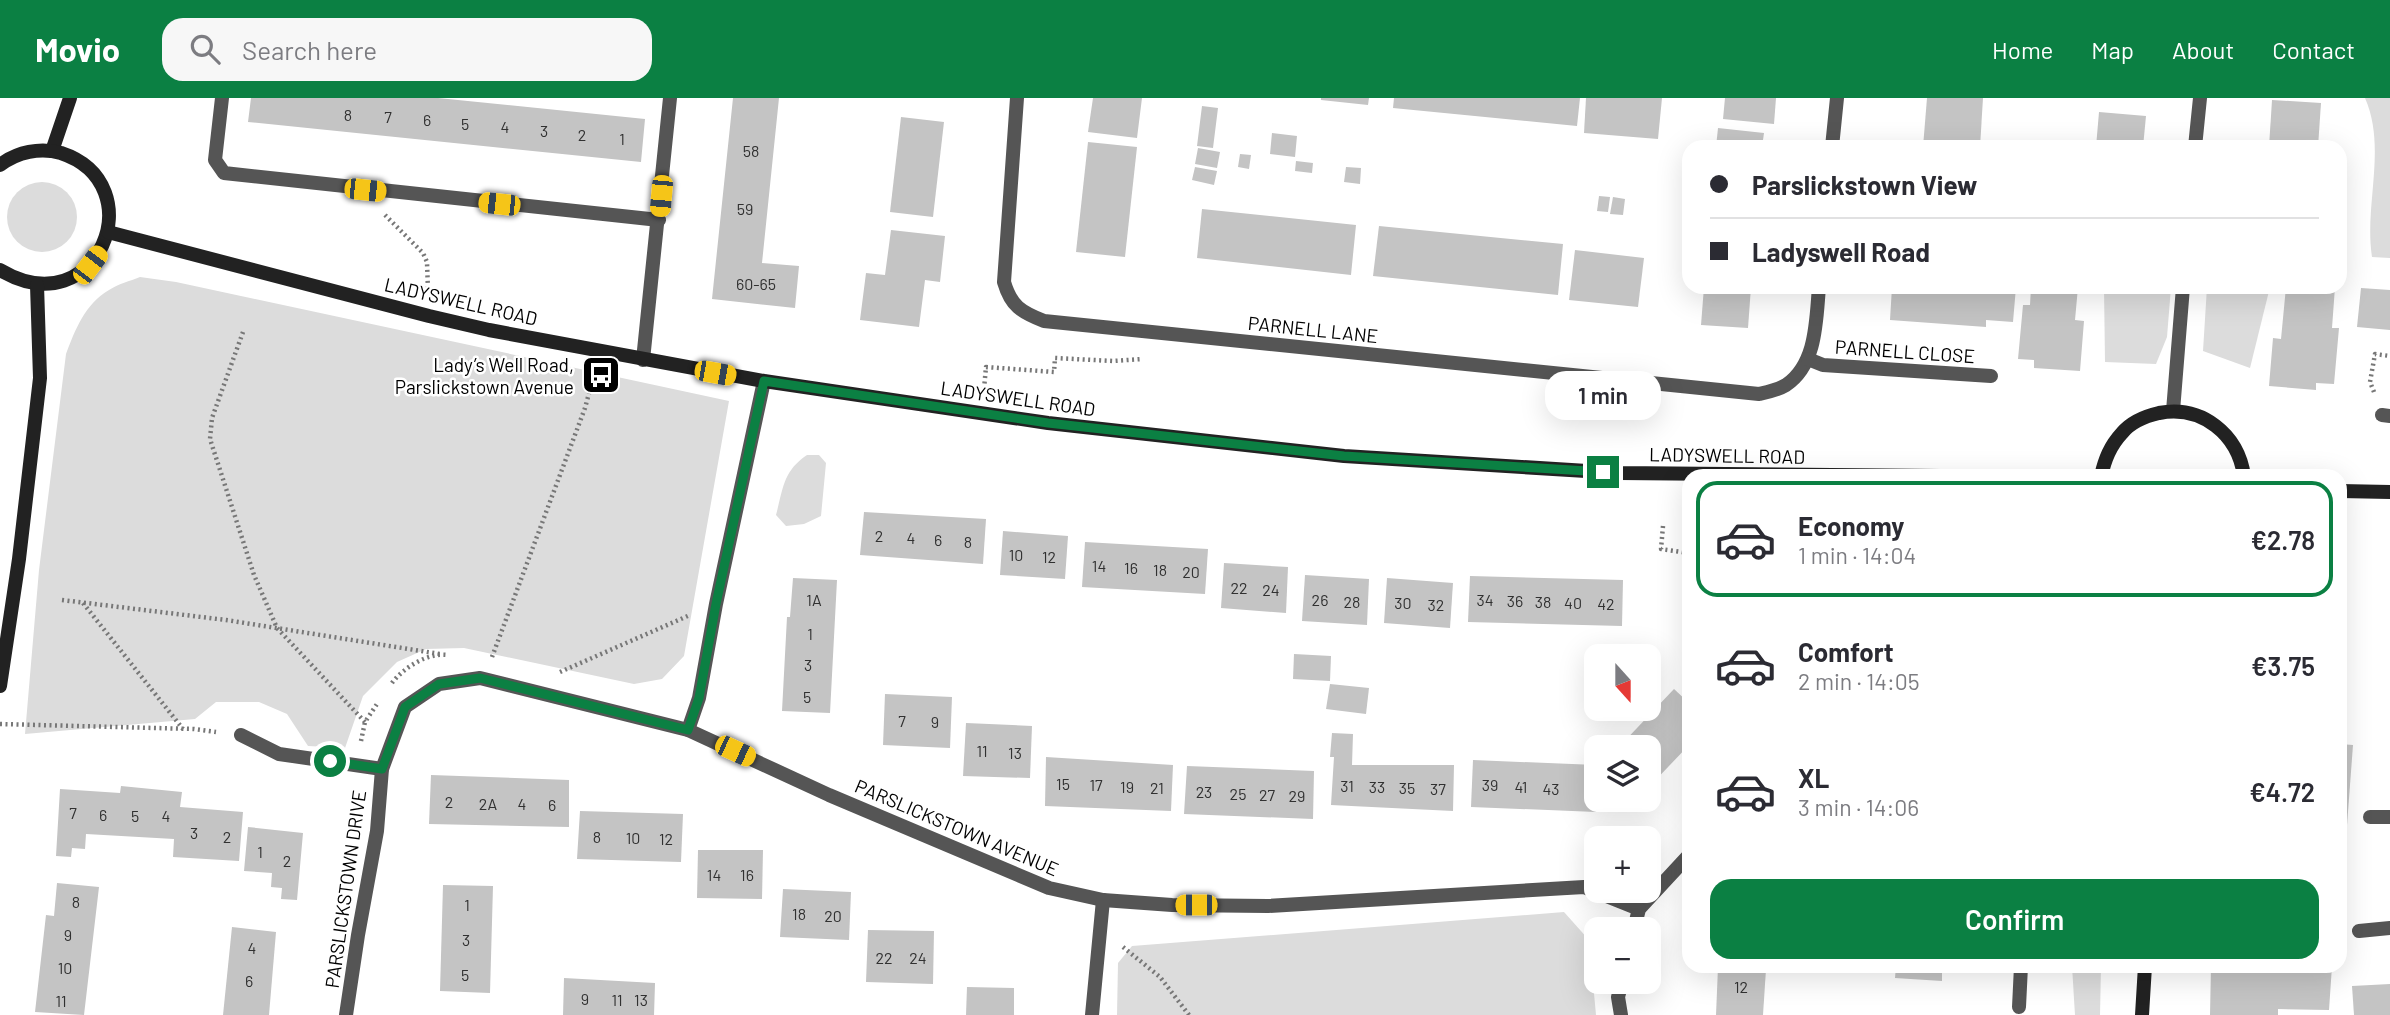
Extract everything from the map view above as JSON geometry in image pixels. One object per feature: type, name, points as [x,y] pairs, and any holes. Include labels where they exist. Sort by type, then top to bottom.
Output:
[{"type":"street","points":[[52,151],[70,98]]},
{"type":"street","points":[[222,98],[215,160],[224,173],[659,220]]},
{"type":"street","points":[[643,360],[670,98]]},
{"type":"street","name":"PARNELL LANE","points":[[1017,98],[1003,282],[1008,296],[1022,312],[1044,321],[1759,394],[1783,387],[1797,376],[1808,359]]},
{"type":"street","points":[[1833,140],[1837,98]]},
{"type":"street","points":[[2196,140],[2200,98]]},
{"type":"street","points":[[0,165],[30,151],[52,151],[73,157],[91,170],[104,188],[110,210],[108,232],[101,250],[90,265],[74,277],[37,285],[17,280],[0,270]]},
{"type":"street","name":"LADYSWELL ROAD","points":[[108,232],[429,316],[643,360],[764,381],[1048,423],[1344,456],[1619,473],[1682,474]]},
{"type":"street","points":[[0,686],[19,559],[40,378],[37,285]]},
{"type":"street","name":"PARNELL CLOSE","points":[[1818,294],[1808,359],[1823,365],[1991,376]]},
{"type":"street","points":[[2173,411],[2182,294]]},
{"type":"street","points":[[688,730],[699,698],[716,604],[764,381]]},
{"type":"street","points":[[2103,469],[2107,453],[2123,431],[2146,416],[2173,411],[2202,417],[2226,434],[2241,459],[2243,469]]},
{"type":"street","points":[[2347,491],[2390,492]]},
{"type":"street","name":"PARSLICKSTOWN AVENUE","points":[[382,769],[405,707],[439,684],[480,678],[688,730],[1049,888],[1103,900],[1172,905],[1268,906],[1584,887],[1639,909]]},
{"type":"street","points":[[241,735],[279,754],[382,769]]},
{"type":"street","name":"PARSLICKSTOWN DRIVE","points":[[346,1015],[377,831],[382,769]]},
{"type":"street","points":[[2370,817],[2390,817]]},
{"type":"street","points":[[1637,917],[1639,909],[1682,863]]},
{"type":"street","points":[[1092,1015],[1103,900]]},
{"type":"street","points":[[2359,931],[2390,928]]},
{"type":"street","points":[[2019,1007],[2021,973]]},
{"type":"street","points":[[2142,1015],[2145,973]]},
{"type":"street","points":[[1619,994],[1621,1015]]},
{"type":"path","points":[[365,190],[423,253],[427,262],[429,316]]},
{"type":"path","points":[[243,332],[212,418],[209,439],[254,575],[277,628],[365,722]]},
{"type":"path","points":[[488,680],[490,660],[585,408],[600,351]]},
{"type":"path","points":[[2386,416],[2370,382],[2375,354],[2390,356]]},
{"type":"path","points":[[981,413],[986,368],[1054,372],[1055,358],[1113,361],[1151,358]]},
{"type":"path","points":[[1663,526],[1661,549],[1682,552]]},
{"type":"path","points":[[62,600],[277,628],[441,654]]},
{"type":"path","points":[[82,602],[183,729]]},
{"type":"path","points":[[559,672],[716,604]]},
{"type":"path","points":[[0,723],[183,729],[241,735]]},
{"type":"path","points":[[1100,929],[1160,977],[1189,1015]]},
{"type":"shaded area","points":[[2365,98],[2390,98],[2390,258],[2372,257],[2370,237],[2375,157],[2371,117]]},
{"type":"shaded area","points":[[49,182],[62,188],[71,197],[75,203],[75,231],[67,242],[56,250],[35,252],[17,242],[9,231],[7,210],[17,192],[28,184]]},
{"type":"shaded area","points":[[140,277],[176,282],[729,401],[684,656],[662,679],[634,684],[464,648],[426,649],[397,662],[363,696],[345,748],[308,746],[287,714],[259,702],[216,702],[195,719],[25,734],[39,570],[66,354],[77,327],[93,303],[113,288]]},
{"type":"shaded area","points":[[2104,294],[2170,294],[2167,337],[2156,364],[2105,362]]},
{"type":"shaded area","points":[[2207,294],[2268,294],[2250,368],[2203,351]]},
{"type":"shaded area","points":[[807,455],[819,455],[826,463],[821,516],[804,524],[786,526],[776,515],[783,489],[788,474]]},
{"type":"shaded area","points":[[1564,912],[1584,934],[1584,994],[1594,994],[1596,1015],[1117,1015],[1118,963],[1132,946]]},
{"type":"shaded area","points":[[2072,973],[2101,973],[2100,1015],[2075,1015]]},
{"type":"building","points":[[251,98],[438,98],[645,119],[641,162],[248,122]]},
{"type":"building","points":[[733,98],[779,98],[762,263],[799,266],[795,308],[712,299]]},
{"type":"building","points":[[1093,98],[1142,98],[1137,138],[1088,132]]},
{"type":"building","points":[[1321,98],[1369,98],[1368,105]]},
{"type":"building","points":[[1394,98],[1580,98],[1577,126],[1393,108]]},
{"type":"building","points":[[1586,98],[1662,98],[1658,139],[1584,133]]},
{"type":"building","points":[[1725,98],[1776,98],[1774,124],[1723,119]]},
{"type":"building","points":[[1927,98],[1983,98],[1980,140],[1924,140]]},
{"type":"building","points":[[2272,100],[2321,103],[2318,140],[2269,140]]},
{"type":"building","points":[[1202,106],[1218,108],[1213,148],[1197,146]]},
{"type":"building","points":[[2099,112],[2146,116],[2144,140],[2097,140]]},
{"type":"building","points":[[901,117],[944,122],[933,217],[890,212]]},
{"type":"building","points":[[1718,128],[1764,133],[1763,140],[1717,140]]},
{"type":"building","points":[[1272,133],[1297,136],[1295,157],[1270,154]]},
{"type":"building","points":[[1088,142],[1137,147],[1125,257],[1076,252]]},
{"type":"building","points":[[1198,148],[1220,152],[1217,168],[1195,164]]},
{"type":"building","points":[[1240,154],[1251,155],[1249,169],[1238,167]]},
{"type":"building","points":[[1296,161],[1313,163],[1312,173],[1295,171]]},
{"type":"building","points":[[1195,167],[1217,171],[1214,185],[1192,180]]},
{"type":"building","points":[[1346,167],[1361,168],[1360,184],[1344,182]]},
{"type":"building","points":[[1599,196],[1610,197],[1608,212],[1597,211]]},
{"type":"building","points":[[1613,197],[1625,199],[1623,215],[1610,214]]},
{"type":"building","points":[[1202,209],[1356,225],[1351,275],[1197,258]]},
{"type":"building","points":[[1379,226],[1563,244],[1558,295],[1373,276]]},
{"type":"building","points":[[891,230],[945,236],[940,282],[925,280],[919,327],[860,320],[866,273],[885,275]]},
{"type":"building","points":[[1575,250],[1644,258],[1638,307],[1569,300]]},
{"type":"building","points":[[2361,288],[2390,290],[2390,330],[2357,327]]},
{"type":"building","points":[[1703,294],[1750,294],[1748,328],[1701,325]]},
{"type":"building","points":[[1892,294],[2015,294],[2013,322],[1986,320],[1986,327],[1890,320]]},
{"type":"building","points":[[2031,294],[2077,294],[2075,320],[2084,321],[2080,371],[2034,368],[2034,360],[2018,359],[2023,305],[2030,305]]},
{"type":"building","points":[[2285,294],[2334,294],[2332,328],[2339,328],[2334,384],[2316,383],[2316,390],[2269,386],[2273,338],[2281,339]]},
{"type":"building","points":[[864,512],[986,519],[983,564],[860,555]]},
{"type":"building","points":[[1003,531],[1068,536],[1065,579],[1000,575]]},
{"type":"building","points":[[1085,542],[1208,549],[1205,594],[1082,587]]},
{"type":"building","points":[[1224,563],[1288,567],[1286,613],[1221,608]]},
{"type":"building","points":[[1305,575],[1369,579],[1367,625],[1302,621]]},
{"type":"building","points":[[1470,576],[1623,580],[1622,626],[1468,622]]},
{"type":"building","points":[[793,578],[837,580],[830,713],[782,711],[787,617],[790,617]]},
{"type":"building","points":[[1387,578],[1453,583],[1450,628],[1384,623]]},
{"type":"building","points":[[1294,654],[1331,656],[1330,681],[1293,679]]},
{"type":"building","points":[[1330,684],[1369,688],[1366,714],[1326,709]]},
{"type":"building","points":[[1674,689],[1682,696],[1682,752],[1661,774],[1661,735],[1630,735],[1644,721],[1661,721],[1661,703]]},
{"type":"building","points":[[885,694],[952,697],[950,748],[883,745]]},
{"type":"building","points":[[966,723],[1032,726],[1030,778],[963,776]]},
{"type":"building","points":[[1332,733],[1353,734],[1352,765],[1454,765],[1453,811],[1331,805],[1334,757],[1330,757]]},
{"type":"building","points":[[2347,745],[2353,745],[2347,825]]},
{"type":"building","points":[[1046,757],[1173,765],[1171,811],[1045,806]]},
{"type":"building","points":[[1473,760],[1584,765],[1584,812],[1471,807]]},
{"type":"building","points":[[1187,766],[1314,771],[1313,819],[1184,814]]},
{"type":"building","points":[[431,775],[569,780],[569,827],[429,824]]},
{"type":"building","points":[[121,786],[182,792],[180,807],[243,812],[239,861],[173,857],[174,839],[86,834],[85,849],[72,848],[71,857],[56,856],[60,789],[120,793]]},
{"type":"building","points":[[580,811],[683,814],[681,862],[577,859]]},
{"type":"building","points":[[248,827],[303,833],[297,900],[281,899],[282,888],[271,887],[272,873],[244,871]]},
{"type":"building","points":[[698,850],[763,850],[762,899],[697,898]]},
{"type":"building","points":[[57,883],[99,887],[84,1015],[35,1012],[46,915],[54,916]]},
{"type":"building","points":[[443,885],[493,886],[490,993],[440,991]]},
{"type":"building","points":[[783,889],[851,892],[849,940],[780,937]]},
{"type":"building","points":[[232,927],[276,932],[269,1015],[223,1015]]},
{"type":"building","points":[[868,930],[934,931],[933,984],[866,982]]},
{"type":"building","points":[[1718,973],[1766,973],[1763,1015],[1716,1015]]},
{"type":"building","points":[[1895,973],[1942,973],[1942,981],[1895,978]]},
{"type":"building","points":[[2211,973],[2332,973],[2329,1010],[2278,1009],[2278,1015],[2210,1015]]},
{"type":"building","points":[[564,978],[655,983],[654,1015],[563,1015]]},
{"type":"building","points":[[2390,984],[2390,1015],[2354,1015],[2352,986]]},
{"type":"building","points":[[967,987],[1014,988],[1014,1015],[966,1015]]},
{"type":"place","name":"Lady’s Well Road, Parslickstown Avenue","points":[[601,375]]},
{"type":"route","points":[[330,761],[382,769],[405,707],[439,684],[480,678],[688,730],[699,698],[716,604],[764,381],[1048,423],[1344,456],[1603,472]]}]
